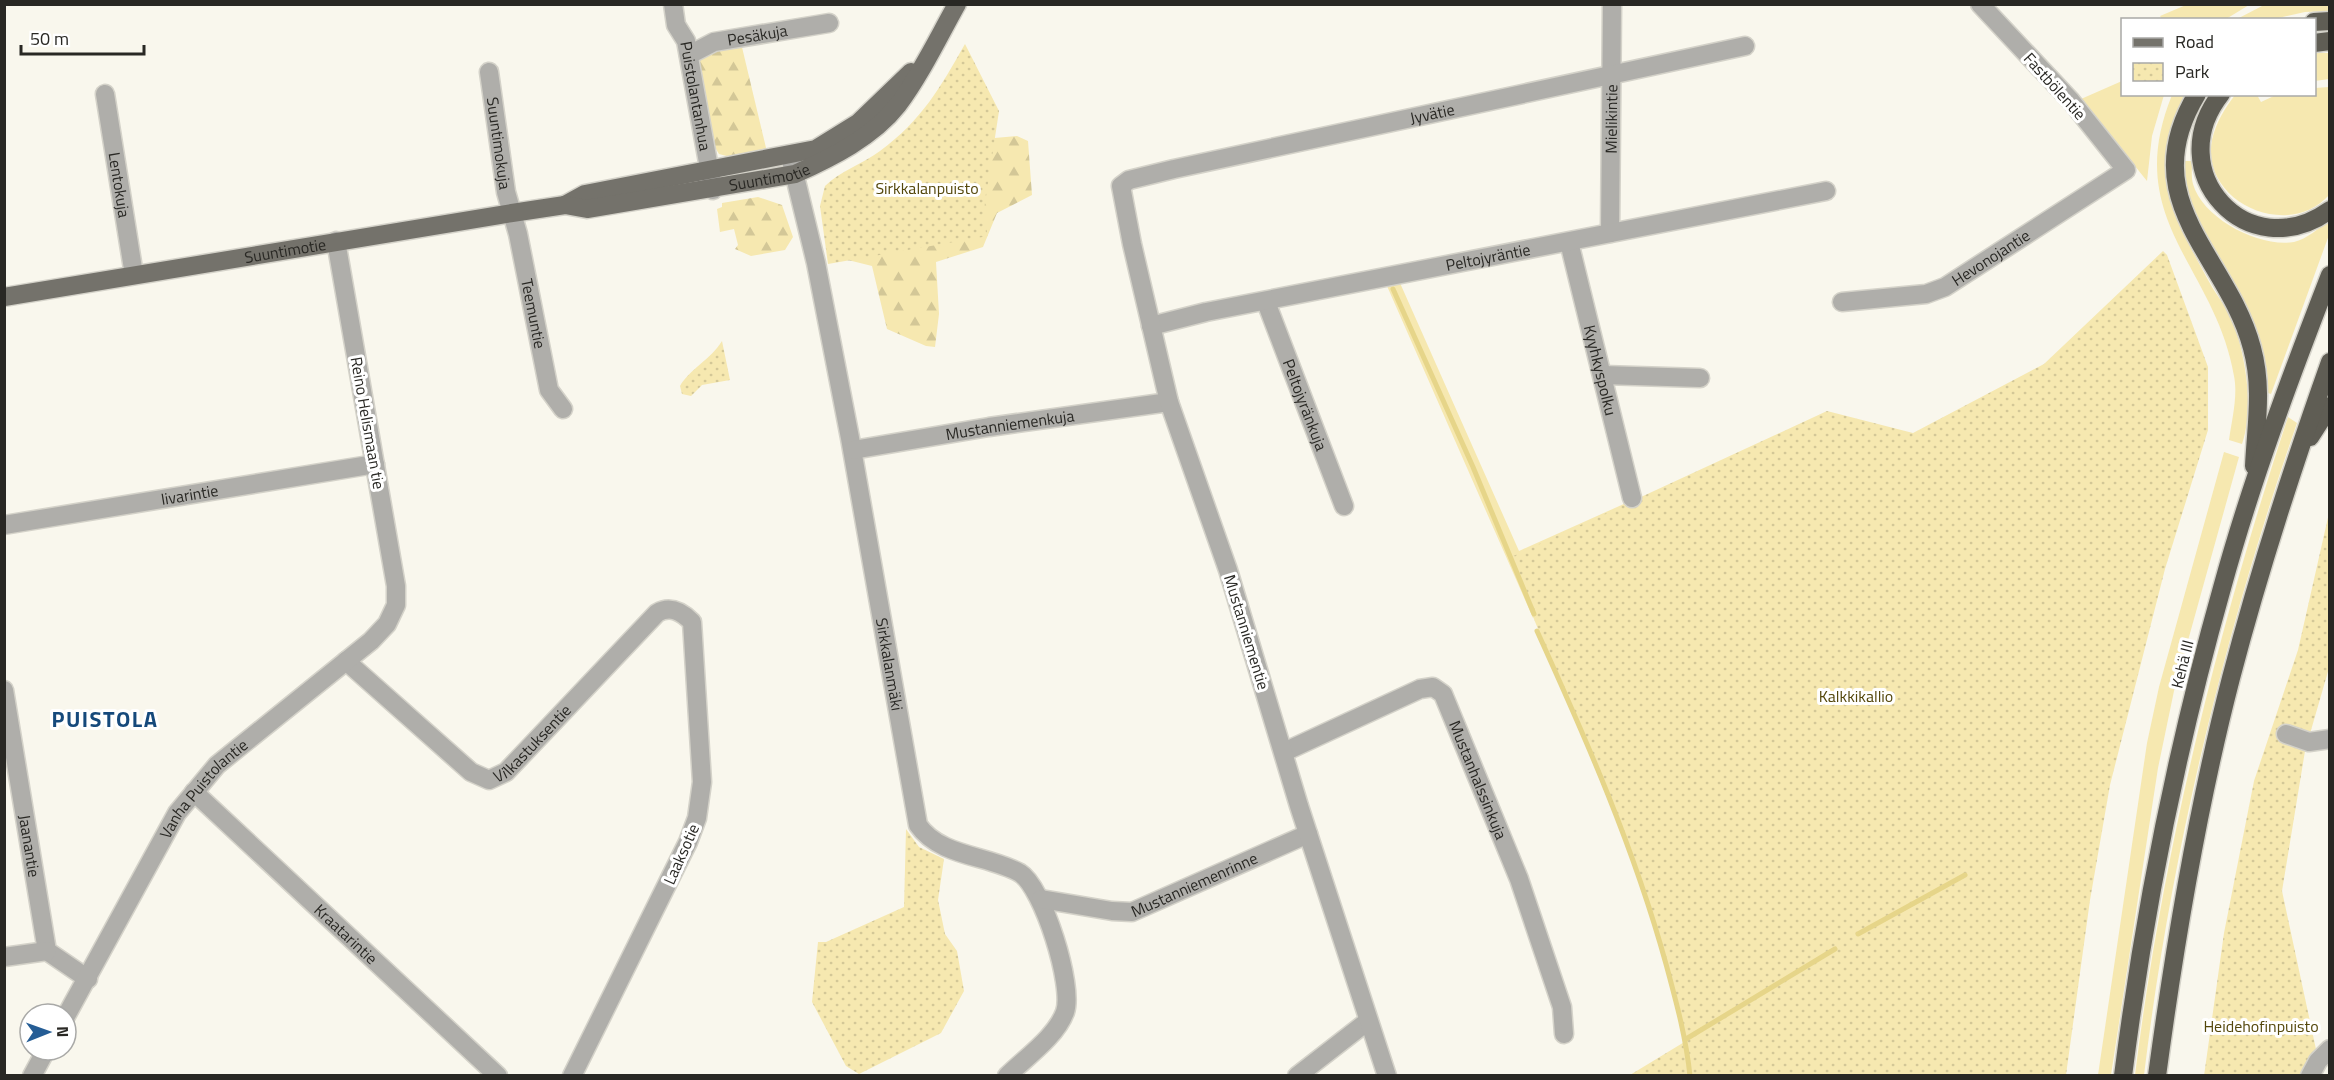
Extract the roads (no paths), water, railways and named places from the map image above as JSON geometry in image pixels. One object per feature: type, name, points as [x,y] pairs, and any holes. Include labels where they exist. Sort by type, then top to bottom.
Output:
[{"type":"highway","points":[[2196,96],[2180,132],[2175,156],[2176,178],[2187,221],[2243,322],[2252,346],[2260,401],[2253,486]]},
{"type":"highway","points":[[2220,96],[2204,127],[2200,147],[2203,168],[2210,188],[2222,205],[2237,217],[2272,228],[2293,228],[2312,223],[2330,210]]},
{"type":"highway","name":"Kehä III","points":[[2123,1076],[2148,911],[2171,790],[2216,608],[2253,486],[2330,275]]},
{"type":"highway","points":[[2157,1076],[2181,912],[2204,796],[2231,680],[2296,455],[2330,362]]},
{"type":"highway","points":[[2296,455],[2330,406]]},
{"type":"main road","name":"Suuntimotie","points":[[4,297],[512,213],[564,206],[587,209],[713,190],[795,174],[824,161],[867,133],[897,106],[928,57],[957,4]]},
{"type":"main road","name":"Suuntimotie","points":[[564,206],[585,194],[790,156],[816,149],[858,123],[928,57]]},
{"type":"street","name":"Puistolantanhua","points":[[673,4],[676,25],[686,41],[713,190]]},
{"type":"street","name":"Mielikintie","points":[[1610,233],[1612,4]]},
{"type":"street","name":"Fastbölentie","points":[[1980,4],[2071,101],[2126,170]]},
{"type":"street","name":"Pesäkuja","points":[[689,55],[714,42],[829,23]]},
{"type":"street","name":"Jyvätie","points":[[1121,186],[1129,180],[1174,169],[1745,46]]},
{"type":"street","name":"Suuntimokuja","points":[[489,72],[506,192],[512,213]]},
{"type":"street","name":"Lentokuja","points":[[105,94],[134,275]]},
{"type":"street","name":"Sirkkalanmäki","points":[[790,156],[816,263],[853,450],[918,825],[938,843],[1022,874],[1041,899],[1065,982],[1067,1004],[1062,1020],[1007,1076]]},
{"type":"street","name":"Hevonojantie","points":[[1842,302],[1926,294],[1945,287],[2126,170]]},
{"type":"street","name":"Mustanniementie","points":[[1121,186],[1169,402],[1228,570],[1308,834],[1387,1076]]},
{"type":"street","name":"Peltojyräntie","points":[[1151,326],[1206,312],[1826,191]]},
{"type":"street","name":"Teemuntie","points":[[512,213],[549,390],[563,409]]},
{"type":"street","name":"Reino Helismaan tie","points":[[336,242],[396,586],[396,605]]},
{"type":"street","name":"Kyyhkyspolku","points":[[1569,242],[1632,498]]},
{"type":"street","name":"Peltojyränkuja","points":[[1266,302],[1344,506]]},
{"type":"street","points":[[1603,375],[1700,378]]},
{"type":"street","name":"Mustanniemenkuja","points":[[853,450],[995,426],[1169,402]]},
{"type":"street","name":"Iivarintie","points":[[4,525],[375,464]]},
{"type":"street","name":"Vanha Puistolantie","points":[[74,1002],[177,813],[194,792],[217,765],[346,661],[387,624],[396,605]]},
{"type":"street","name":"Vilkastuksentie","points":[[346,661],[471,772],[484,779],[494,779],[506,772],[657,613],[674,609],[685,615]]},
{"type":"street","name":"Laaksotie","points":[[572,1076],[697,820],[702,782],[695,632],[692,622],[685,615]]},
{"type":"street","name":"Mustanhalssinkuja","points":[[1284,752],[1420,689],[1433,687],[1443,694],[1519,879],[1562,1007],[1564,1034]]},
{"type":"street","name":"Jaanantie","points":[[4,690],[10,758],[47,951]]},
{"type":"street","points":[[2286,734],[2309,742],[2330,739]]},
{"type":"street","name":"Kraatarintie","points":[[194,792],[498,1076]]},
{"type":"street","name":"Mustanniemenrinne","points":[[1041,899],[1112,911],[1132,912],[1308,834]]},
{"type":"street","points":[[4,957],[47,951],[88,979]]},
{"type":"street","points":[[1297,1076],[1368,1021]]},
{"type":"street","points":[[2310,1076],[2318,1061],[2330,1049]]},
{"type":"street","points":[[32,1076],[40,1062]]},
{"type":"waterway","points":[[1393,289],[1473,467],[1534,614]]},
{"type":"waterway","points":[[1537,631],[1591,753],[1639,878],[1673,992],[1690,1076]]},
{"type":"waterway","points":[[1858,934],[1965,875]]},
{"type":"waterway","points":[[1686,1039],[1835,949]]},
{"type":"district","name":"PUISTOLA","points":[[105,719]]},
{"type":"park label","name":"Sirkkalanpuisto","points":[[927,188]]},
{"type":"park label","name":"Kalkkikallio","points":[[1856,696]]},
{"type":"park label","name":"Heidehofinpuisto","points":[[2261,1026]]}]
